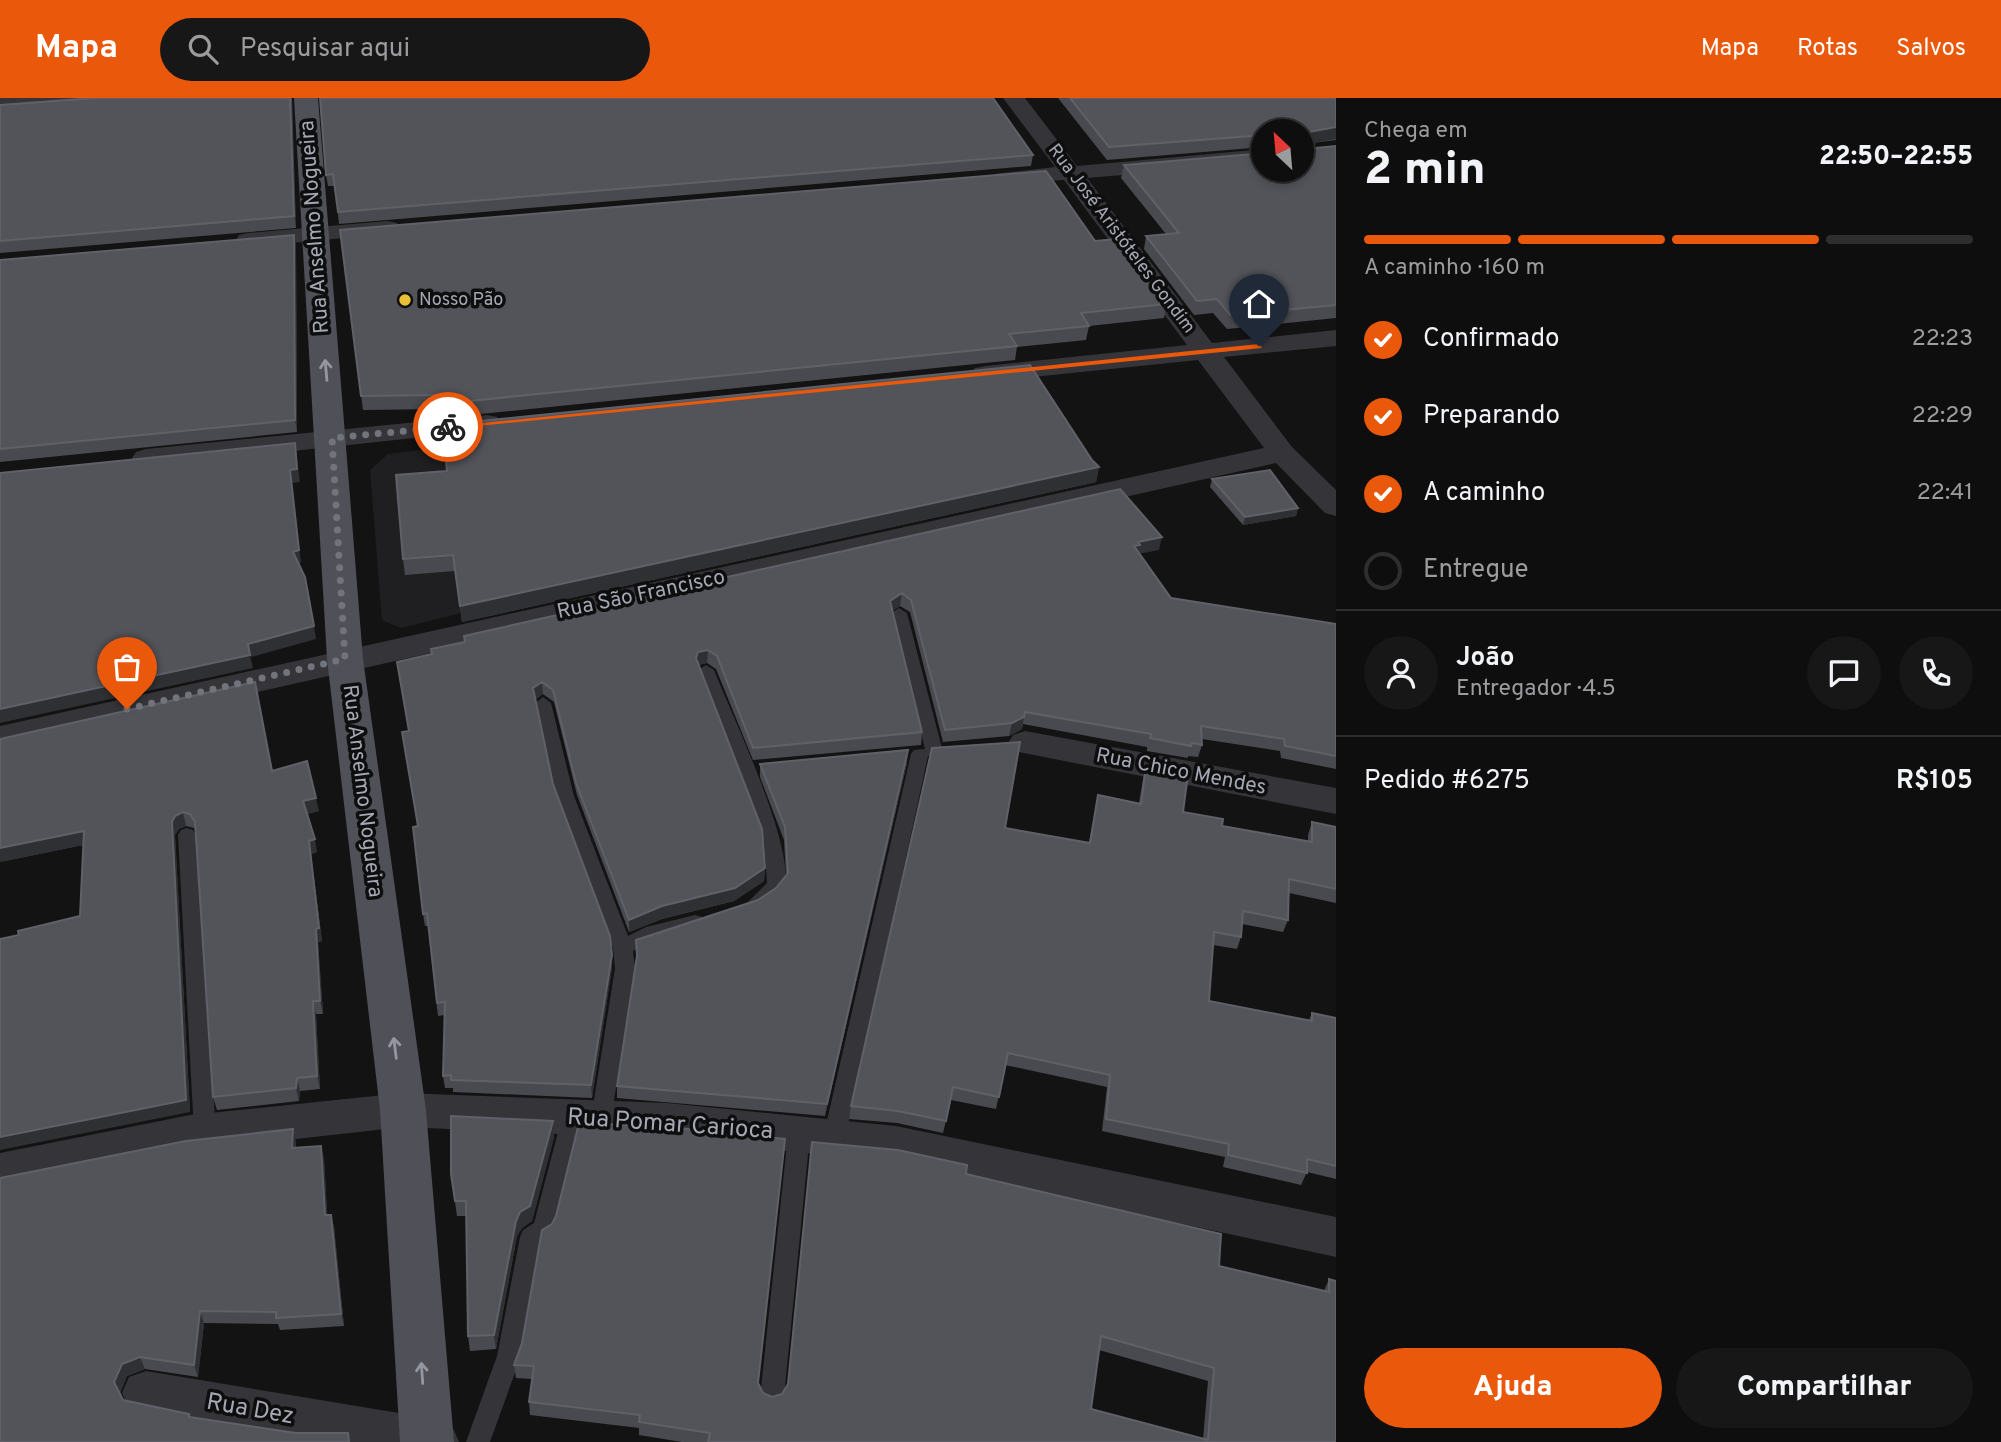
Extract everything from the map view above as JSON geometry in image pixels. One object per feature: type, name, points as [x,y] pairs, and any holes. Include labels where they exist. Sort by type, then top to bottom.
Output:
[{"type":"main road","name":"Rua Anselmo Nogueira","points":[[306,98],[332,438],[345,659],[403,1110],[430,1442]]},
{"type":"street","points":[[0,104],[79,98]]},
{"type":"street","name":"Rua José Aristóteles Gondim","points":[[1014,98],[1282,453],[1336,507]]},
{"type":"street","points":[[974,181],[1251,157]]},
{"type":"street","points":[[219,243],[411,226]]},
{"type":"street","points":[[959,376],[1336,338]]},
{"type":"street","points":[[125,460],[516,420]]},
{"type":"street","name":"Rua São Francisco","points":[[0,738],[345,659],[1282,453]]},
{"type":"street","name":"Rua Chico Mendes","points":[[1019,743],[1336,801]]},
{"type":"street","name":"Rua Pomar Carioca","points":[[0,1171],[205,1132],[403,1110],[667,1121],[896,1144],[1336,1237]]},
{"type":"street","name":"Rua Dez","points":[[146,1393],[430,1442]]},
{"type":"lane","points":[[772,1397],[817,1137],[927,753],[899,613]]},
{"type":"lane","points":[[706,670],[753,770],[773,841],[776,884],[768,895],[740,910]]},
{"type":"lane","points":[[478,1442],[509,1356],[531,1237],[544,1229],[587,1118],[625,968],[623,948],[565,796],[543,703]]},
{"type":"lane","points":[[187,835],[205,1132]]},
{"type":"lane","points":[[623,948],[646,934],[713,917]]},
{"type":"shaded area","points":[[591,429],[629,571],[401,628],[382,620],[370,470],[388,454]]},
{"type":"building","points":[[94,98],[290,98],[294,216],[0,241],[0,105]]},
{"type":"building","points":[[320,98],[993,98],[1033,155],[338,212],[333,174],[326,175]]},
{"type":"building","points":[[1070,98],[1336,98],[1336,127],[1314,131],[1314,119],[1251,119],[1251,136],[1109,147]]},
{"type":"building","points":[[1336,146],[1336,305],[1230,315],[1217,299],[1197,301],[1146,236],[1179,233],[1124,165],[1251,154],[1251,182],[1314,182],[1314,148]]},
{"type":"building","points":[[1046,171],[1095,241],[1117,239],[1167,304],[1081,313],[1089,326],[1009,334],[1017,346],[439,404],[438,395],[361,396],[340,230]]},
{"type":"building","points":[[294,235],[295,420],[0,449],[0,260]]},
{"type":"building","points":[[1030,365],[1099,467],[460,606],[453,555],[403,559],[396,475],[447,471],[442,425]]},
{"type":"building","points":[[295,443],[297,469],[290,470],[299,550],[293,552],[305,577],[314,626],[248,644],[250,655],[0,709],[0,473]]},
{"type":"building","points":[[1270,470],[1298,508],[1245,517],[1212,479]]},
{"type":"building","points":[[1120,489],[1162,537],[1138,542],[1140,545],[1134,546],[1171,598],[1336,624],[1336,756],[1285,746],[1284,739],[1201,726],[1202,745],[1192,743],[1191,746],[1150,738],[1151,734],[1025,712],[1024,717],[1012,723],[945,730],[911,600],[902,593],[890,601],[922,732],[753,748],[717,656],[708,650],[698,652],[696,658],[762,829],[765,868],[735,888],[662,906],[629,920],[576,783],[553,690],[542,682],[533,688],[553,784],[610,936],[612,955],[591,1085],[451,1080],[451,1075],[443,1076],[445,1002],[437,1003],[427,913],[423,914],[413,827],[418,826],[402,732],[409,731],[397,662],[432,654],[431,649],[465,642],[464,636]]},
{"type":"building","points":[[255,682],[272,771],[307,761],[316,798],[303,801],[315,839],[309,841],[319,928],[316,929],[320,1001],[313,1001],[317,1076],[297,1078],[296,1088],[213,1097],[195,822],[190,814],[183,812],[175,816],[172,822],[186,1100],[0,1137],[0,939],[19,935],[18,931],[80,916],[84,831],[0,848],[0,739]]},
{"type":"building","points":[[1020,742],[1005,828],[1090,843],[1098,795],[1141,804],[1146,766],[1188,774],[1183,812],[1223,819],[1222,826],[1312,842],[1312,822],[1336,827],[1336,889],[1289,879],[1288,920],[1243,911],[1241,937],[1214,932],[1209,1001],[1312,1021],[1312,1013],[1336,1018],[1336,1166],[1307,1159],[1307,1173],[1228,1155],[1229,1144],[1106,1119],[1110,1075],[1008,1053],[999,1097],[953,1087],[946,1121],[898,1111],[851,1106],[932,748]]},
{"type":"building","points":[[908,750],[827,1104],[617,1086],[637,956],[636,940],[758,900],[776,888],[788,873],[785,827],[760,764]]},
{"type":"building","points":[[451,1116],[553,1121],[530,1206],[520,1212],[516,1221],[494,1335],[468,1336],[466,1201],[455,1201],[451,1174]]},
{"type":"building","points":[[579,1123],[667,1127],[785,1139],[758,1383],[763,1393],[772,1397],[782,1394],[788,1384],[812,1142],[898,1150],[967,1165],[966,1174],[1221,1234],[1219,1266],[1329,1292],[1329,1279],[1336,1281],[1336,1442],[708,1442],[710,1433],[639,1422],[640,1415],[529,1402],[534,1366],[514,1365],[522,1343],[542,1230],[552,1224]],"holes":[[[1101,1336],[1214,1368],[1208,1440],[1091,1409]]]},
{"type":"building","points":[[293,1129],[292,1148],[321,1146],[325,1215],[331,1215],[341,1314],[276,1318],[276,1312],[200,1311],[194,1365],[140,1357],[122,1364],[114,1382],[123,1400],[189,1414],[189,1417],[296,1433],[348,1433],[349,1442],[0,1442],[0,1178],[186,1141]]},
{"type":"way so far","points":[[127,709],[345,659],[332,438],[448,427]]},
{"type":"place","name":"Nosso Pão","points":[[405,300]]},
{"type":"route","points":[[448,427],[1259,346]]}]
